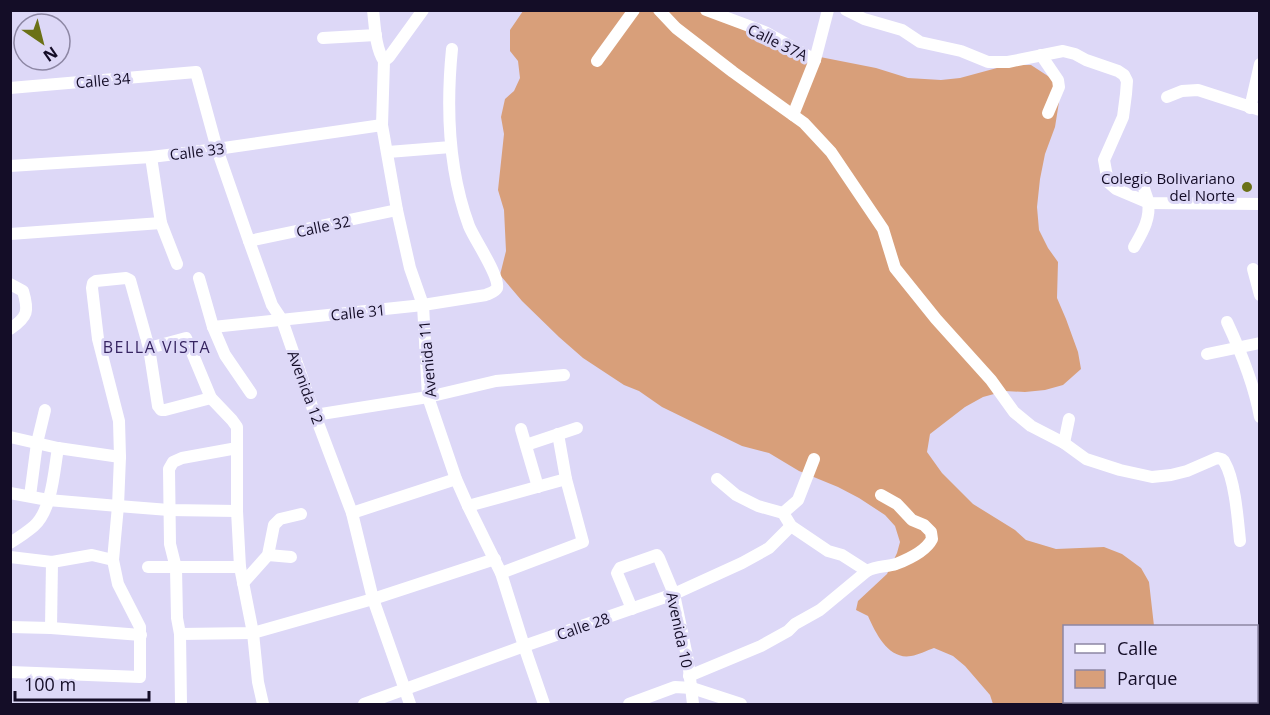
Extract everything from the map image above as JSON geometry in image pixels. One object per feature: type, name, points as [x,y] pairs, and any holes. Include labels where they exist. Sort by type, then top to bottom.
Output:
[{"type":"street","name":"Avenida 11","points":[[373,10],[376,35],[384,61],[382,125],[410,268],[423,304],[428,398],[456,479],[501,573],[544,705]]},
{"type":"street","points":[[384,61],[423,10]]},
{"type":"street","points":[[597,61],[634,10]]},
{"type":"street","points":[[659,10],[676,28],[804,123],[831,152],[883,229],[895,268],[936,320],[991,380],[1014,412],[1032,426],[1064,443],[1086,459],[1120,470],[1152,477],[1171,475],[1217,458],[1221,459],[1225,462],[1231,478],[1240,541]]},
{"type":"street","name":"Calle 37A","points":[[706,10],[765,32],[815,60]]},
{"type":"street","points":[[793,115],[815,60],[828,10]]},
{"type":"street","points":[[846,10],[864,19],[902,30],[920,42],[960,51],[988,62],[1008,62],[1063,51],[1118,71],[1127,81],[1123,117],[1104,160],[1107,182],[1116,189],[1149,203],[1260,204]]},
{"type":"street","points":[[323,38],[376,35]]},
{"type":"street","points":[[387,152],[451,147],[448,88],[452,49]]},
{"type":"street","points":[[1041,55],[1058,80],[1059,87],[1048,113]]},
{"type":"street","points":[[1167,98],[1182,91],[1198,90],[1255,109],[1260,64]]},
{"type":"street","name":"Calle 34","points":[[10,88],[196,72]]},
{"type":"street","name":"Avenida 12","points":[[196,72],[217,149],[249,241],[272,305],[282,320],[352,513],[373,599],[411,705]]},
{"type":"street","name":"Calle 33","points":[[10,166],[151,157],[382,125]]},
{"type":"street","name":"Calle 31","points":[[213,327],[423,304],[494,292],[497,285],[488,261],[470,228],[458,191],[451,147]]},
{"type":"street","points":[[151,157],[161,223],[177,264]]},
{"type":"street","points":[[1134,248],[1146,227],[1149,203],[1143,187],[1145,178]]},
{"type":"street","name":"Calle 32","points":[[249,241],[397,210]]},
{"type":"street","points":[[10,234],[161,223]]},
{"type":"street","points":[[1253,269],[1260,295]]},
{"type":"street","points":[[10,672],[140,676],[141,635],[138,621],[118,584],[113,560],[120,457],[119,421],[98,339],[93,283],[126,278],[130,280],[149,348],[158,406],[161,410],[211,398]]},
{"type":"street","points":[[199,278],[213,327],[225,355],[252,393]]},
{"type":"street","points":[[10,284],[23,291],[27,306],[22,321],[10,329]]},
{"type":"street","points":[[1227,322],[1239,347],[1260,417]]},
{"type":"street","points":[[149,348],[186,338],[211,398],[237,427],[240,567],[253,633],[263,705]]},
{"type":"street","points":[[1207,354],[1260,344]]},
{"type":"street","points":[[315,415],[428,398],[496,381],[564,375]]},
{"type":"street","points":[[30,496],[37,443],[45,410]]},
{"type":"street","points":[[1064,443],[1069,419]]},
{"type":"street","points":[[526,445],[577,428]]},
{"type":"street","points":[[521,429],[538,487]]},
{"type":"street","points":[[501,573],[583,542],[566,479],[558,434]]},
{"type":"street","points":[[10,437],[58,448],[120,457]]},
{"type":"street","points":[[10,543],[36,525],[43,516],[58,448]]},
{"type":"street","points":[[181,705],[176,568],[170,543],[169,469],[173,462],[182,458],[237,448]]},
{"type":"street","points":[[783,513],[798,500],[814,459]]},
{"type":"street","points":[[352,513],[456,479]]},
{"type":"street","points":[[468,506],[566,479]]},
{"type":"street","points":[[717,479],[736,495],[758,506],[783,513],[790,526],[828,551],[842,555],[867,571]]},
{"type":"street","points":[[10,493],[48,500],[117,506],[169,510],[237,511]]},
{"type":"street","points":[[689,676],[788,632],[795,624],[820,610],[873,567],[894,564],[925,549],[933,539],[931,532],[924,525],[912,520],[897,504],[881,495]]},
{"type":"street","points":[[243,583],[268,555],[274,525],[280,519],[301,514]]},
{"type":"street","name":"Calle 28","points":[[364,705],[674,594],[769,548],[790,526]]},
{"type":"street","points":[[10,557],[52,562],[92,555],[113,560]]},
{"type":"street","points":[[268,555],[291,557]]},
{"type":"street","name":"Avenida 10","points":[[632,609],[617,573],[618,570],[657,555],[674,594],[688,661],[693,705]]},
{"type":"street","points":[[180,634],[253,633],[373,599],[495,559]]},
{"type":"street","points":[[51,628],[52,562]]},
{"type":"street","points":[[148,567],[240,567]]},
{"type":"street","points":[[10,627],[141,635]]},
{"type":"street","points":[[628,705],[675,687],[692,688],[741,705]]},
{"type":"green space","points":[[678,10],[702,12],[815,56],[876,68],[908,78],[941,80],[960,78],[1008,65],[1031,65],[1054,80],[1059,102],[1055,127],[1045,154],[1040,179],[1037,207],[1039,230],[1058,262],[1057,298],[1078,352],[1081,369],[1063,385],[1045,390],[1005,391],[983,397],[965,407],[930,434],[927,452],[942,473],[973,504],[1015,530],[1026,540],[1056,549],[1104,547],[1122,554],[1141,568],[1149,582],[1154,625],[1063,625],[1063,703],[1103,704],[993,704],[990,695],[965,666],[953,656],[934,648],[911,656],[896,654],[890,650],[879,638],[868,616],[856,610],[858,601],[887,574],[897,553],[900,542],[895,526],[885,515],[838,487],[799,471],[769,453],[742,446],[662,407],[639,391],[624,385],[583,358],[559,337],[522,301],[500,275],[506,251],[504,210],[498,190],[504,134],[501,117],[505,99],[514,91],[520,78],[518,61],[510,51],[510,30],[523,11]]},
{"type":"place","name":"Colegio Bolivariano del Norte","points":[[1247,187]]},
{"type":"district","name":"BELLA VISTA","points":[[157,347]]}]
